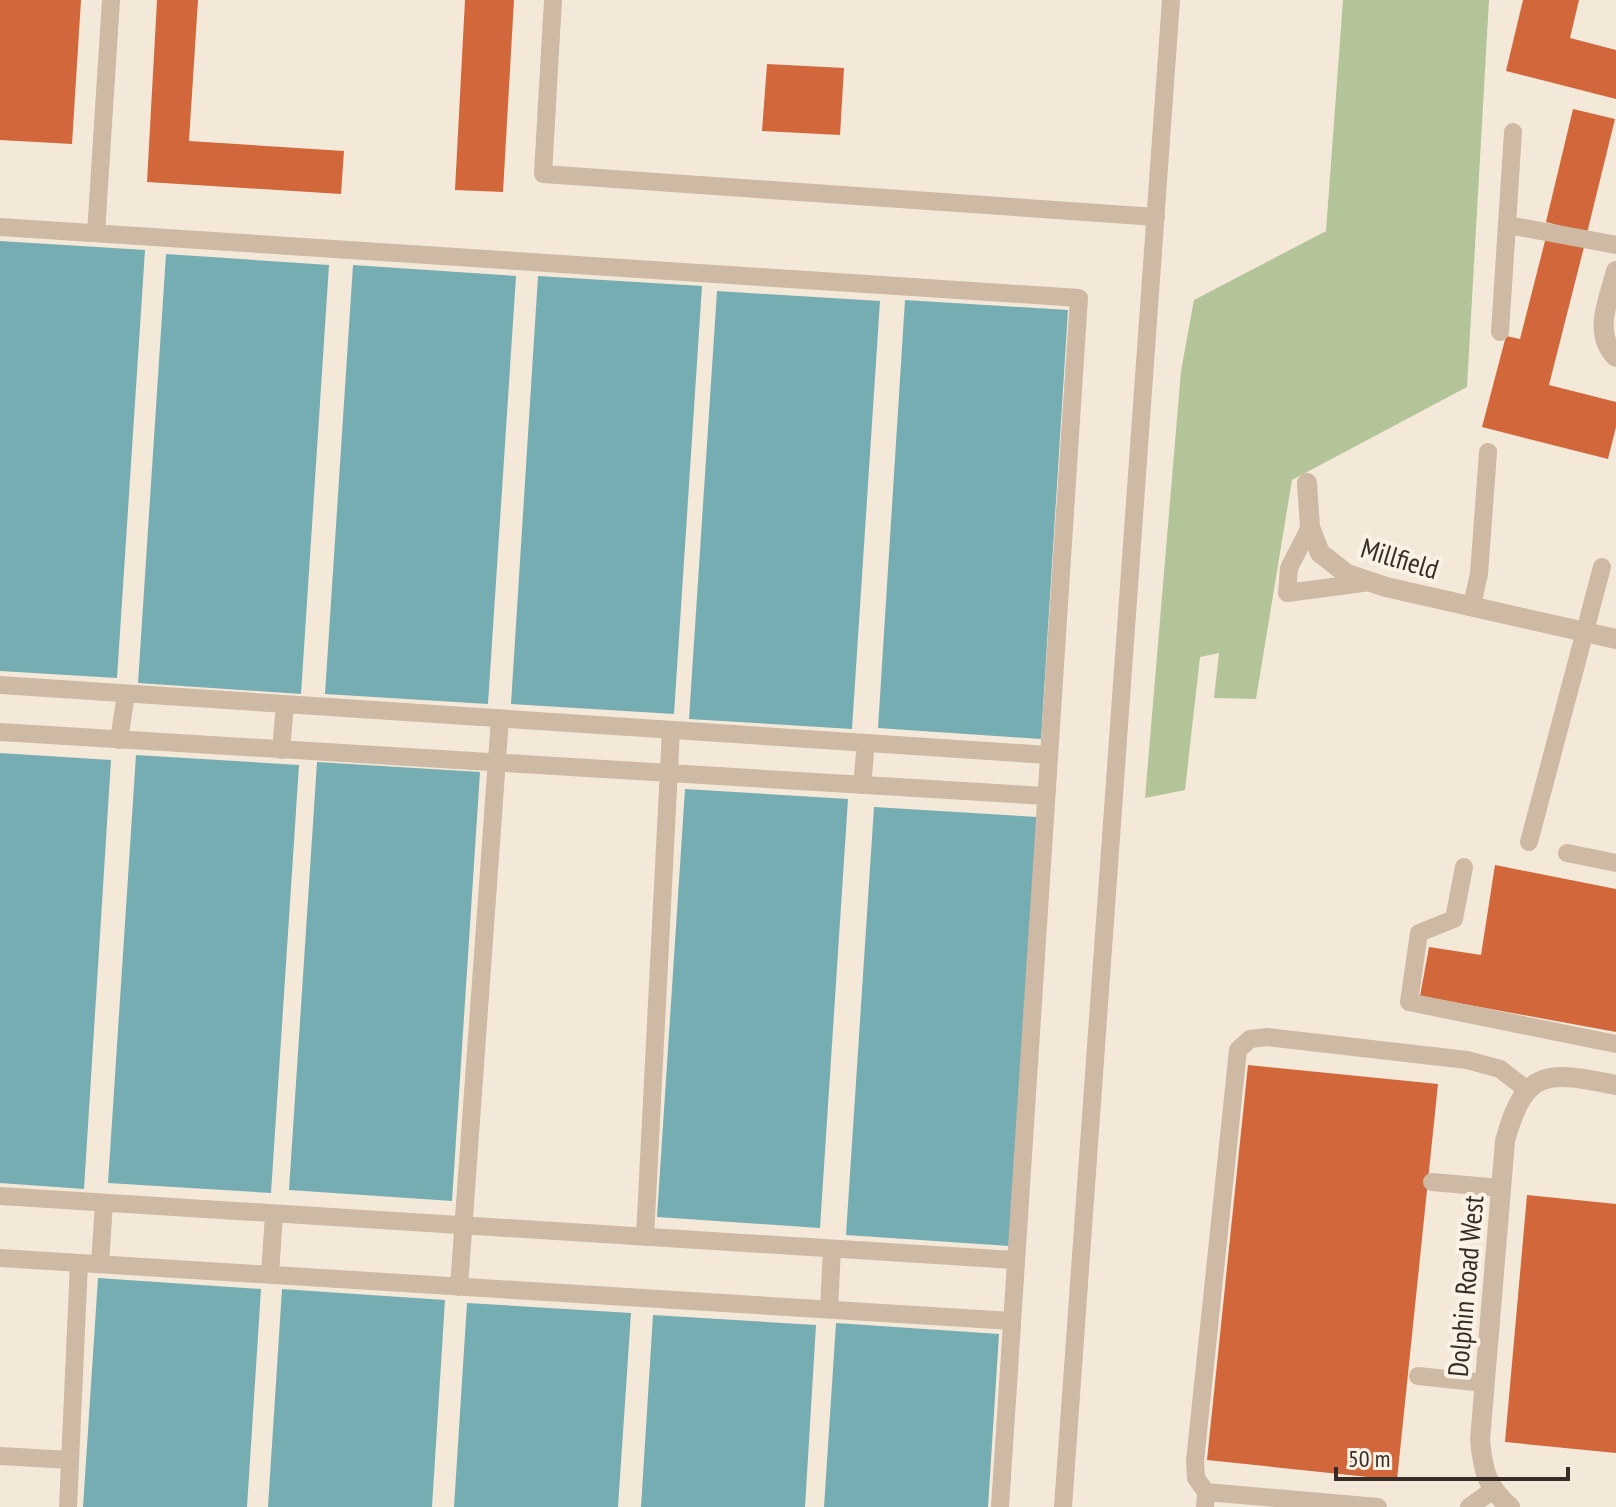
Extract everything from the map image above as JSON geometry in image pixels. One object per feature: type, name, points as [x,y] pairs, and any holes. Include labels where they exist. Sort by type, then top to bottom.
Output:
[{"type":"street","points":[[1616,271],[1602,326],[1605,342],[1616,357]]},
{"type":"street","name":"Millfield","points":[[1307,483],[1310,527],[1320,553],[1347,574],[1616,639]]},
{"type":"street","points":[[1526,1089],[1548,1077],[1578,1077],[1616,1085]]},
{"type":"street","name":"Dolphin Road West","points":[[1492,1491],[1484,1474],[1480,1440],[1501,1188],[1505,1141],[1513,1111],[1526,1089]]},
{"type":"street","points":[[1492,1491],[1510,1507]]},
{"type":"lane","points":[[96,233],[111,0]]},
{"type":"lane","points":[[553,0],[543,174],[1156,217]]},
{"type":"lane","points":[[1063,1507],[1171,0]]},
{"type":"lane","points":[[1500,332],[1513,132]]},
{"type":"lane","points":[[1508,225],[1616,245]]},
{"type":"lane","points":[[0,227],[1079,298],[1000,1507]]},
{"type":"lane","points":[[1472,605],[1479,574],[1488,452]]},
{"type":"lane","points":[[1310,527],[1289,568],[1287,593],[1370,582]]},
{"type":"lane","points":[[1529,842],[1602,567]]},
{"type":"lane","points":[[0,685],[1048,755]]},
{"type":"lane","points":[[119,740],[126,694]]},
{"type":"lane","points":[[281,750],[285,704]]},
{"type":"lane","points":[[459,1287],[500,718]]},
{"type":"lane","points":[[645,1237],[671,730]]},
{"type":"lane","points":[[0,732],[1045,796]]},
{"type":"lane","points":[[862,785],[866,743]]},
{"type":"lane","points":[[1567,853],[1616,863]]},
{"type":"lane","points":[[1464,867],[1454,919],[1419,933],[1409,1002],[1616,1044]]},
{"type":"lane","points":[[1378,1507],[1206,1500],[1196,1478],[1195,1461],[1238,1050],[1250,1039],[1267,1037],[1467,1060],[1500,1069],[1526,1089]]},
{"type":"lane","points":[[1432,1182],[1501,1188]]},
{"type":"lane","points":[[0,1196],[1014,1260]]},
{"type":"lane","points":[[100,1264],[104,1203]]},
{"type":"lane","points":[[270,1275],[274,1214]]},
{"type":"lane","points":[[829,1309],[832,1249]]},
{"type":"lane","points":[[0,1258],[1012,1321]]},
{"type":"lane","points":[[68,1507],[79,1263]]},
{"type":"lane","points":[[1418,1376],[1485,1383]]},
{"type":"lane","points":[[0,1456],[70,1460]]},
{"type":"lane","points":[[1469,1507],[1492,1491]]},
{"type":"green space","points":[[1343,0],[1489,0],[1467,387],[1292,480],[1256,699],[1214,698],[1219,653],[1200,657],[1185,790],[1145,798],[1181,371],[1194,300],[1326,231]]},
{"type":"water","points":[[0,241],[145,250],[117,678],[0,671]]},
{"type":"water","points":[[166,254],[329,265],[301,694],[138,683]]},
{"type":"water","points":[[353,265],[516,276],[488,704],[325,694]]},
{"type":"water","points":[[538,276],[702,286],[674,714],[511,704]]},
{"type":"water","points":[[717,291],[880,301],[852,729],[689,719]]},
{"type":"water","points":[[905,300],[1068,310],[1041,739],[878,728]]},
{"type":"water","points":[[0,753],[111,760],[84,1189],[0,1183]]},
{"type":"water","points":[[136,755],[299,765],[271,1193],[108,1183]]},
{"type":"water","points":[[317,762],[480,772],[452,1201],[289,1190]]},
{"type":"water","points":[[685,789],[848,799],[820,1228],[657,1217]]},
{"type":"water","points":[[874,807],[1037,817],[1009,1246],[846,1235]]},
{"type":"water","points":[[98,1278],[261,1289],[247,1507],[83,1507]]},
{"type":"water","points":[[282,1289],[445,1300],[432,1507],[268,1507]]},
{"type":"water","points":[[467,1303],[631,1313],[618,1507],[454,1507]]},
{"type":"water","points":[[653,1315],[816,1325],[805,1507],[641,1507]]},
{"type":"water","points":[[836,1323],[999,1334],[988,1507],[824,1507]]},
{"type":"building","points":[[0,0],[81,0],[72,144],[0,140]]},
{"type":"building","points":[[157,0],[198,0],[189,141],[344,151],[341,194],[147,182]]},
{"type":"building","points":[[465,0],[514,0],[503,192],[455,190]]},
{"type":"building","points":[[1523,0],[1579,0],[1570,38],[1616,50],[1616,99],[1506,71]]},
{"type":"building","points":[[767,64],[844,68],[840,135],[762,131]]},
{"type":"building","points":[[1573,109],[1615,119],[1587,233],[1546,222]]},
{"type":"building","points":[[1546,237],[1584,247],[1549,385],[1616,402],[1616,427],[1608,459],[1482,427],[1506,336],[1520,339]]},
{"type":"building","points":[[1495,865],[1616,889],[1616,1032],[1420,996],[1429,947],[1481,955]]},
{"type":"building","points":[[1248,1065],[1438,1084],[1397,1480],[1207,1460]]},
{"type":"building","points":[[1527,1195],[1616,1204],[1616,1453],[1505,1442]]}]
